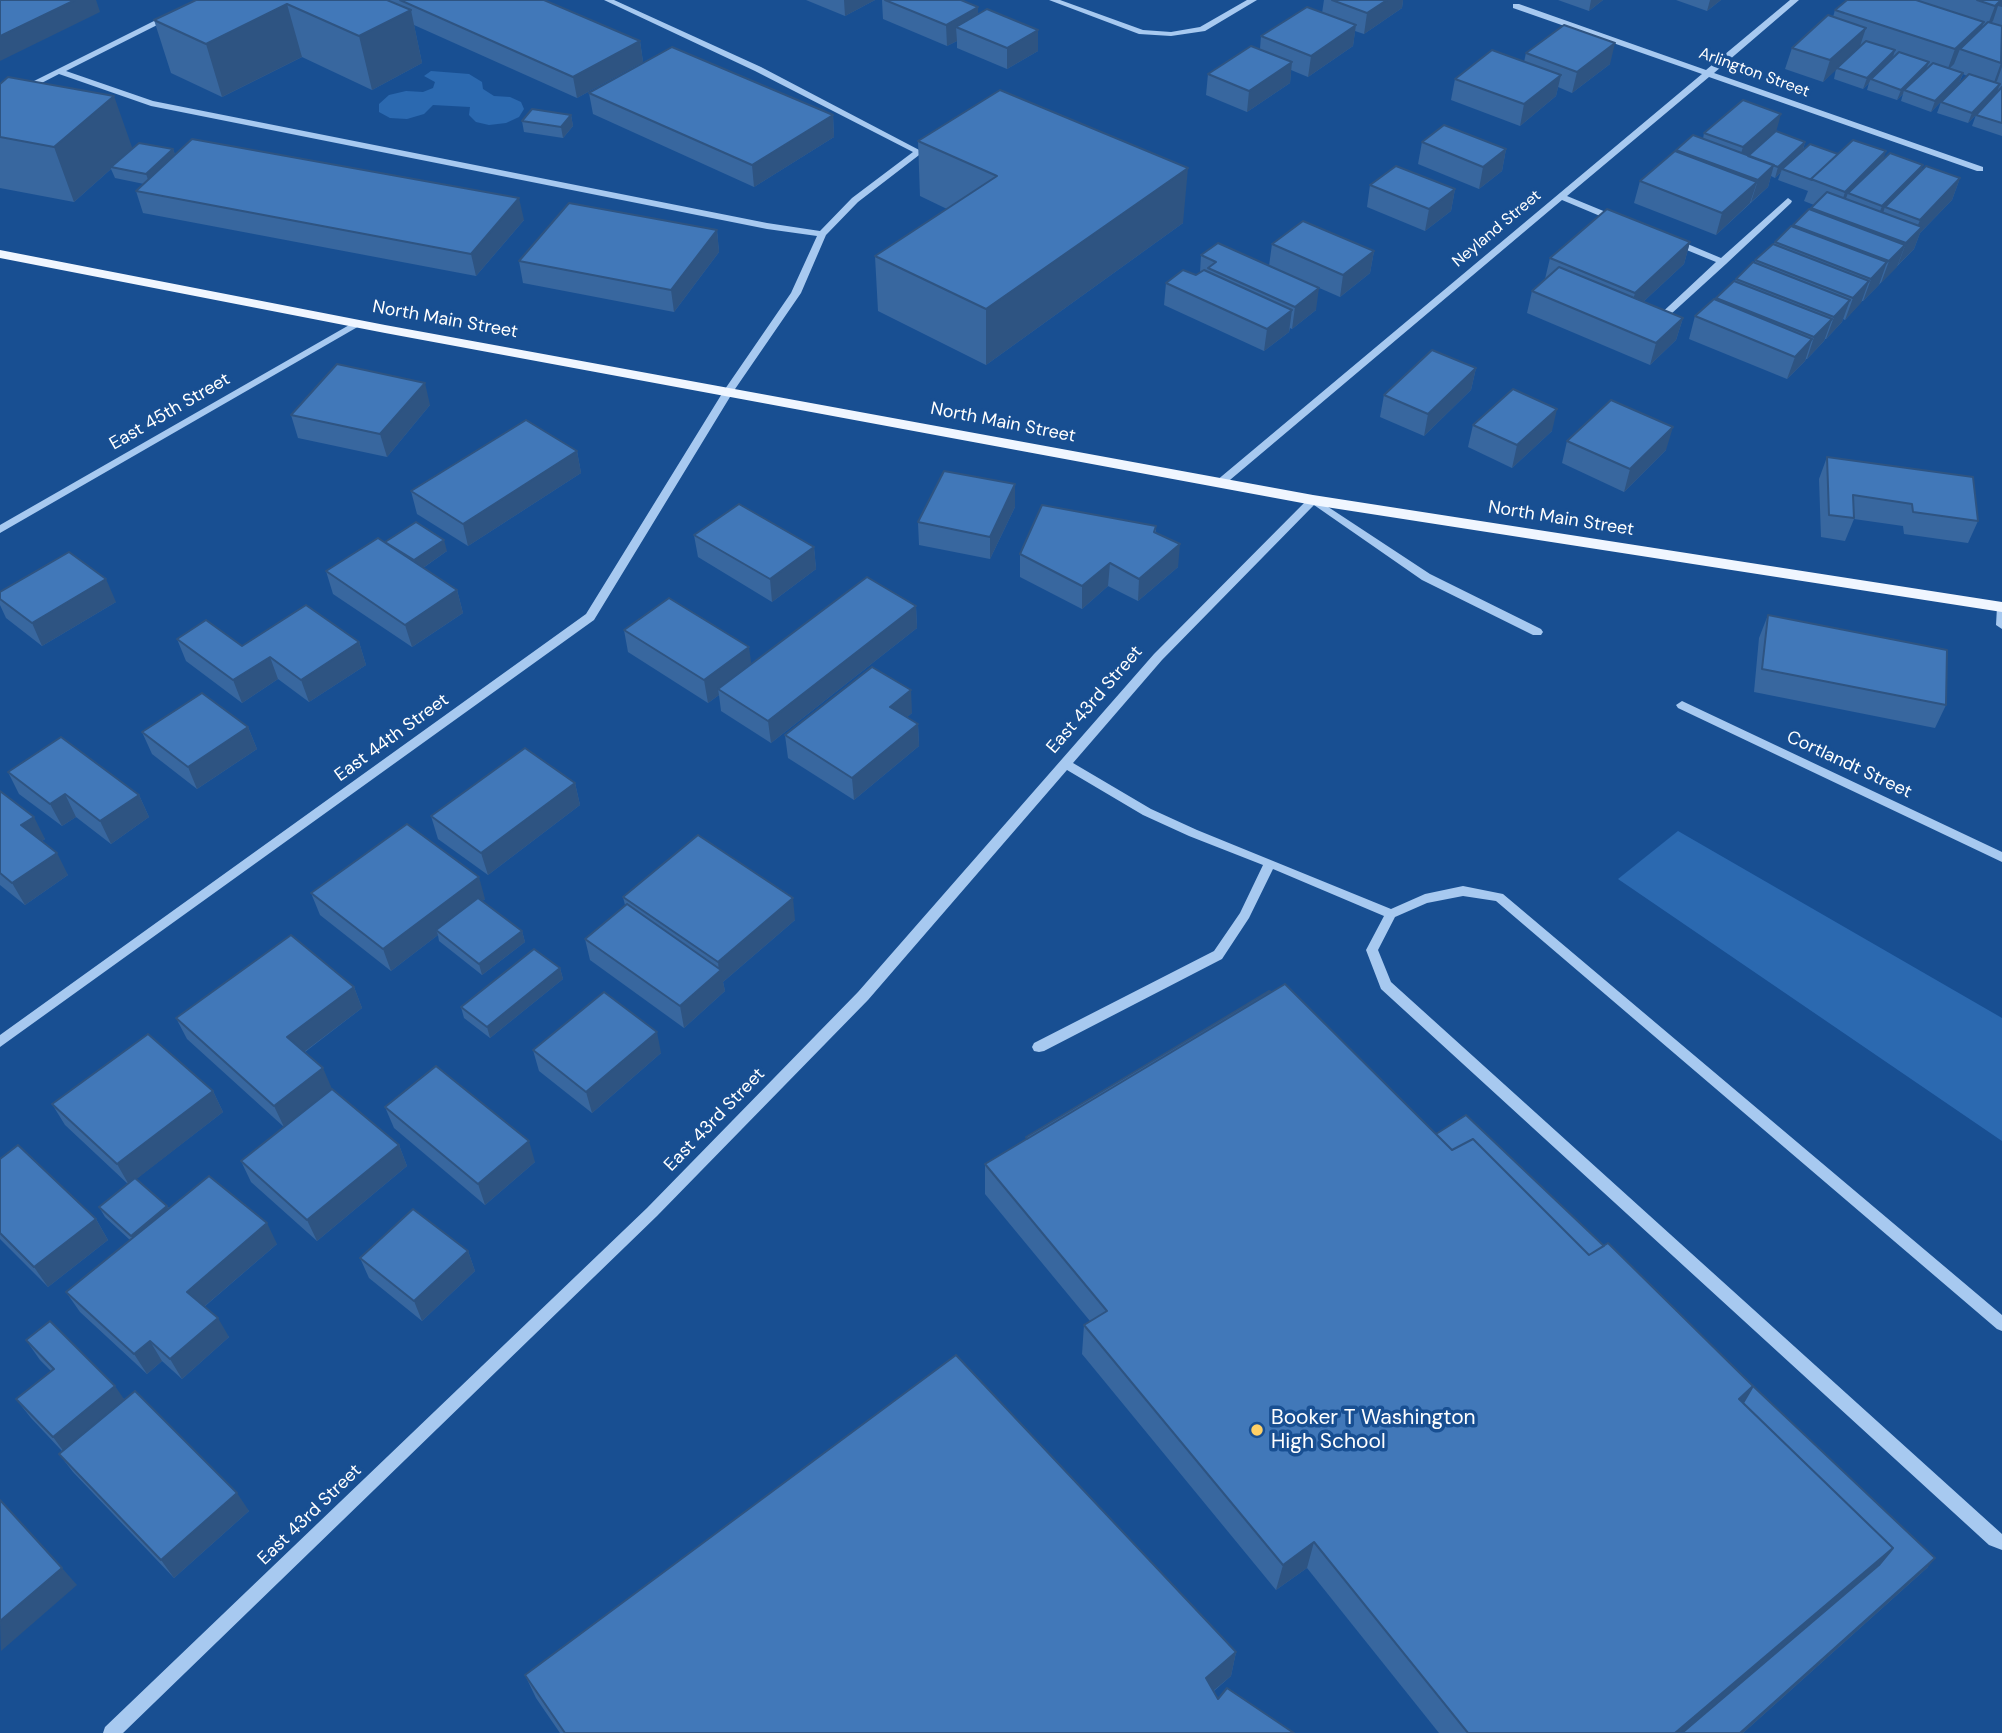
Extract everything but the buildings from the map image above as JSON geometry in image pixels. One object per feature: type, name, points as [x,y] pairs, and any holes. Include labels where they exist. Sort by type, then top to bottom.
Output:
[{"type":"main road","name":"North Main Street","points":[[0,254],[1313,500],[2002,607]]},
{"type":"street","points":[[61,72],[151,103],[753,224],[822,234],[855,200],[919,152],[758,69],[608,0]]},
{"type":"street","points":[[1054,0],[1142,32],[1171,34],[1202,29],[1253,0]]},
{"type":"street","name":"Neyland Street","points":[[1220,483],[1795,0]]},
{"type":"street","name":"Arlington Street","points":[[1516,6],[1980,169]]},
{"type":"street","points":[[0,101],[174,13]]},
{"type":"street","points":[[1561,197],[1623,222]]},
{"type":"street","points":[[1657,322],[1788,201]]},
{"type":"street","name":"East 44th Street","points":[[0,1042],[590,617],[728,392],[796,293],[822,234]]},
{"type":"street","points":[[1661,237],[1723,262]]},
{"type":"street","name":"East 45th Street","points":[[0,530],[358,323]]},
{"type":"street","points":[[1313,500],[1426,577],[1537,632]]},
{"type":"street","name":"East 43rd Street","points":[[111,1733],[652,1212],[863,996],[1158,657],[1313,500]]},
{"type":"street","points":[[2002,607],[2002,625]]},
{"type":"street","name":"Cortlandt Street","points":[[1682,705],[2002,857]]},
{"type":"street","points":[[1065,763],[1147,812],[1193,834],[1391,914]]},
{"type":"street","points":[[1040,1047],[1218,955],[1245,915],[1270,863]]},
{"type":"street","points":[[2002,1324],[1499,897],[1463,891],[1425,899],[1391,914],[1372,950],[1386,985],[1984,1530],[2002,1542]]},
{"type":"shaded area","points":[[431,71],[469,74],[482,82],[483,89],[494,96],[510,97],[521,102],[524,109],[519,117],[506,123],[489,125],[476,122],[469,115],[470,107],[433,105],[424,114],[407,119],[390,118],[379,112],[379,104],[389,95],[406,91],[423,92],[433,88],[435,82],[424,76]]},
{"type":"shaded area","points":[[1678,831],[2002,1018],[2002,1141],[1618,879]]},
{"type":"place","name":"Booker T Washington High School","points":[[1257,1430]]}]
